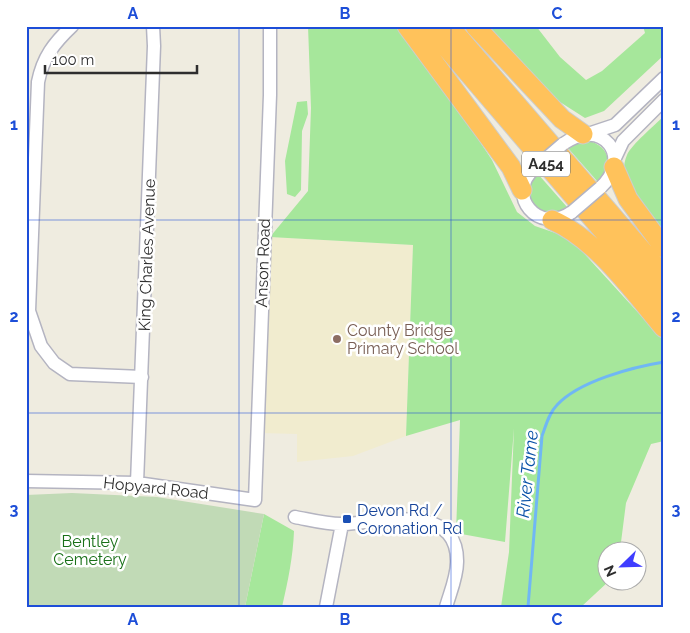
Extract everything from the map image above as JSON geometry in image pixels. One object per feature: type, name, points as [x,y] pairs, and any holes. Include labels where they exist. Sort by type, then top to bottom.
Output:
[{"type":"highway","points":[[407,26],[511,167],[522,190]]},
{"type":"highway","name":"A454","points":[[428,26],[664,302]]},
{"type":"highway","name":"A454","points":[[449,26],[664,276]]},
{"type":"highway","points":[[475,26],[562,119],[586,134]]},
{"type":"highway","points":[[614,162],[628,199],[664,248]]},
{"type":"highway","points":[[552,220],[569,228],[589,245],[664,328]]},
{"type":"street","points":[[72,26],[47,53],[42,64],[38,82],[29,312],[41,346],[54,363],[70,374],[142,378]]},
{"type":"street","name":"King Charles Avenue","points":[[137,483],[154,46],[153,26]]},
{"type":"street","name":"Anson Road","points":[[255,500],[270,95],[270,26]]},
{"type":"street","points":[[664,78],[615,125],[563,144],[534,168],[525,179],[522,190],[530,209],[539,217],[552,220],[572,212],[610,178],[614,162],[623,141],[664,100]]},
{"type":"street","points":[[586,134],[602,138],[608,143],[612,148],[614,162]]},
{"type":"street","name":"Hopyard Road","points":[[26,481],[137,483],[255,500]]},
{"type":"street","points":[[295,517],[342,524],[423,519],[445,531],[453,544],[457,561],[446,607]]},
{"type":"street","points":[[326,607],[342,524]]},
{"type":"shaded area","name":"County Bridge Primary School","points":[[270,237],[413,245],[406,436],[353,456],[297,462],[297,434],[260,433]]},
{"type":"green space","points":[[308,26],[399,26],[422,55],[492,160],[517,212],[535,226],[570,238],[664,341],[664,441],[651,444],[626,503],[621,540],[598,540],[599,590],[581,607],[501,607],[509,552],[514,428],[505,542],[456,533],[460,420],[406,436],[413,245],[270,237],[308,191],[311,108]]},
{"type":"green space","points":[[487,26],[536,26],[560,57],[586,80],[602,71],[645,33],[643,26],[664,26],[664,55],[604,111],[585,118],[549,95]]},
{"type":"green space","points":[[307,101],[308,114],[302,131],[301,190],[295,197],[287,194],[285,161],[297,102]]},
{"type":"green space","points":[[664,116],[664,235],[634,198],[625,177],[624,166],[627,155],[633,146]]},
{"type":"green space","points":[[586,140],[600,146],[607,156],[607,169],[597,181],[568,148],[576,142]]},
{"type":"green space","points":[[538,174],[567,207],[548,212],[534,205],[530,191],[532,182]]},
{"type":"green space","name":"Bentley Cemetery","points":[[72,493],[157,497],[264,514],[245,607],[26,607],[26,495]]},
{"type":"green space","points":[[264,514],[294,531],[286,588],[282,607],[245,607]]},
{"type":"waterway","name":"River Tame","points":[[528,607],[542,436],[548,419],[557,405],[567,396],[592,382],[622,371],[664,362]]},
{"type":"place","name":"County Bridge Primary School","points":[[337,339]]},
{"type":"place","name":"Devon Rd / Coronation Rd","points":[[347,519]]}]
